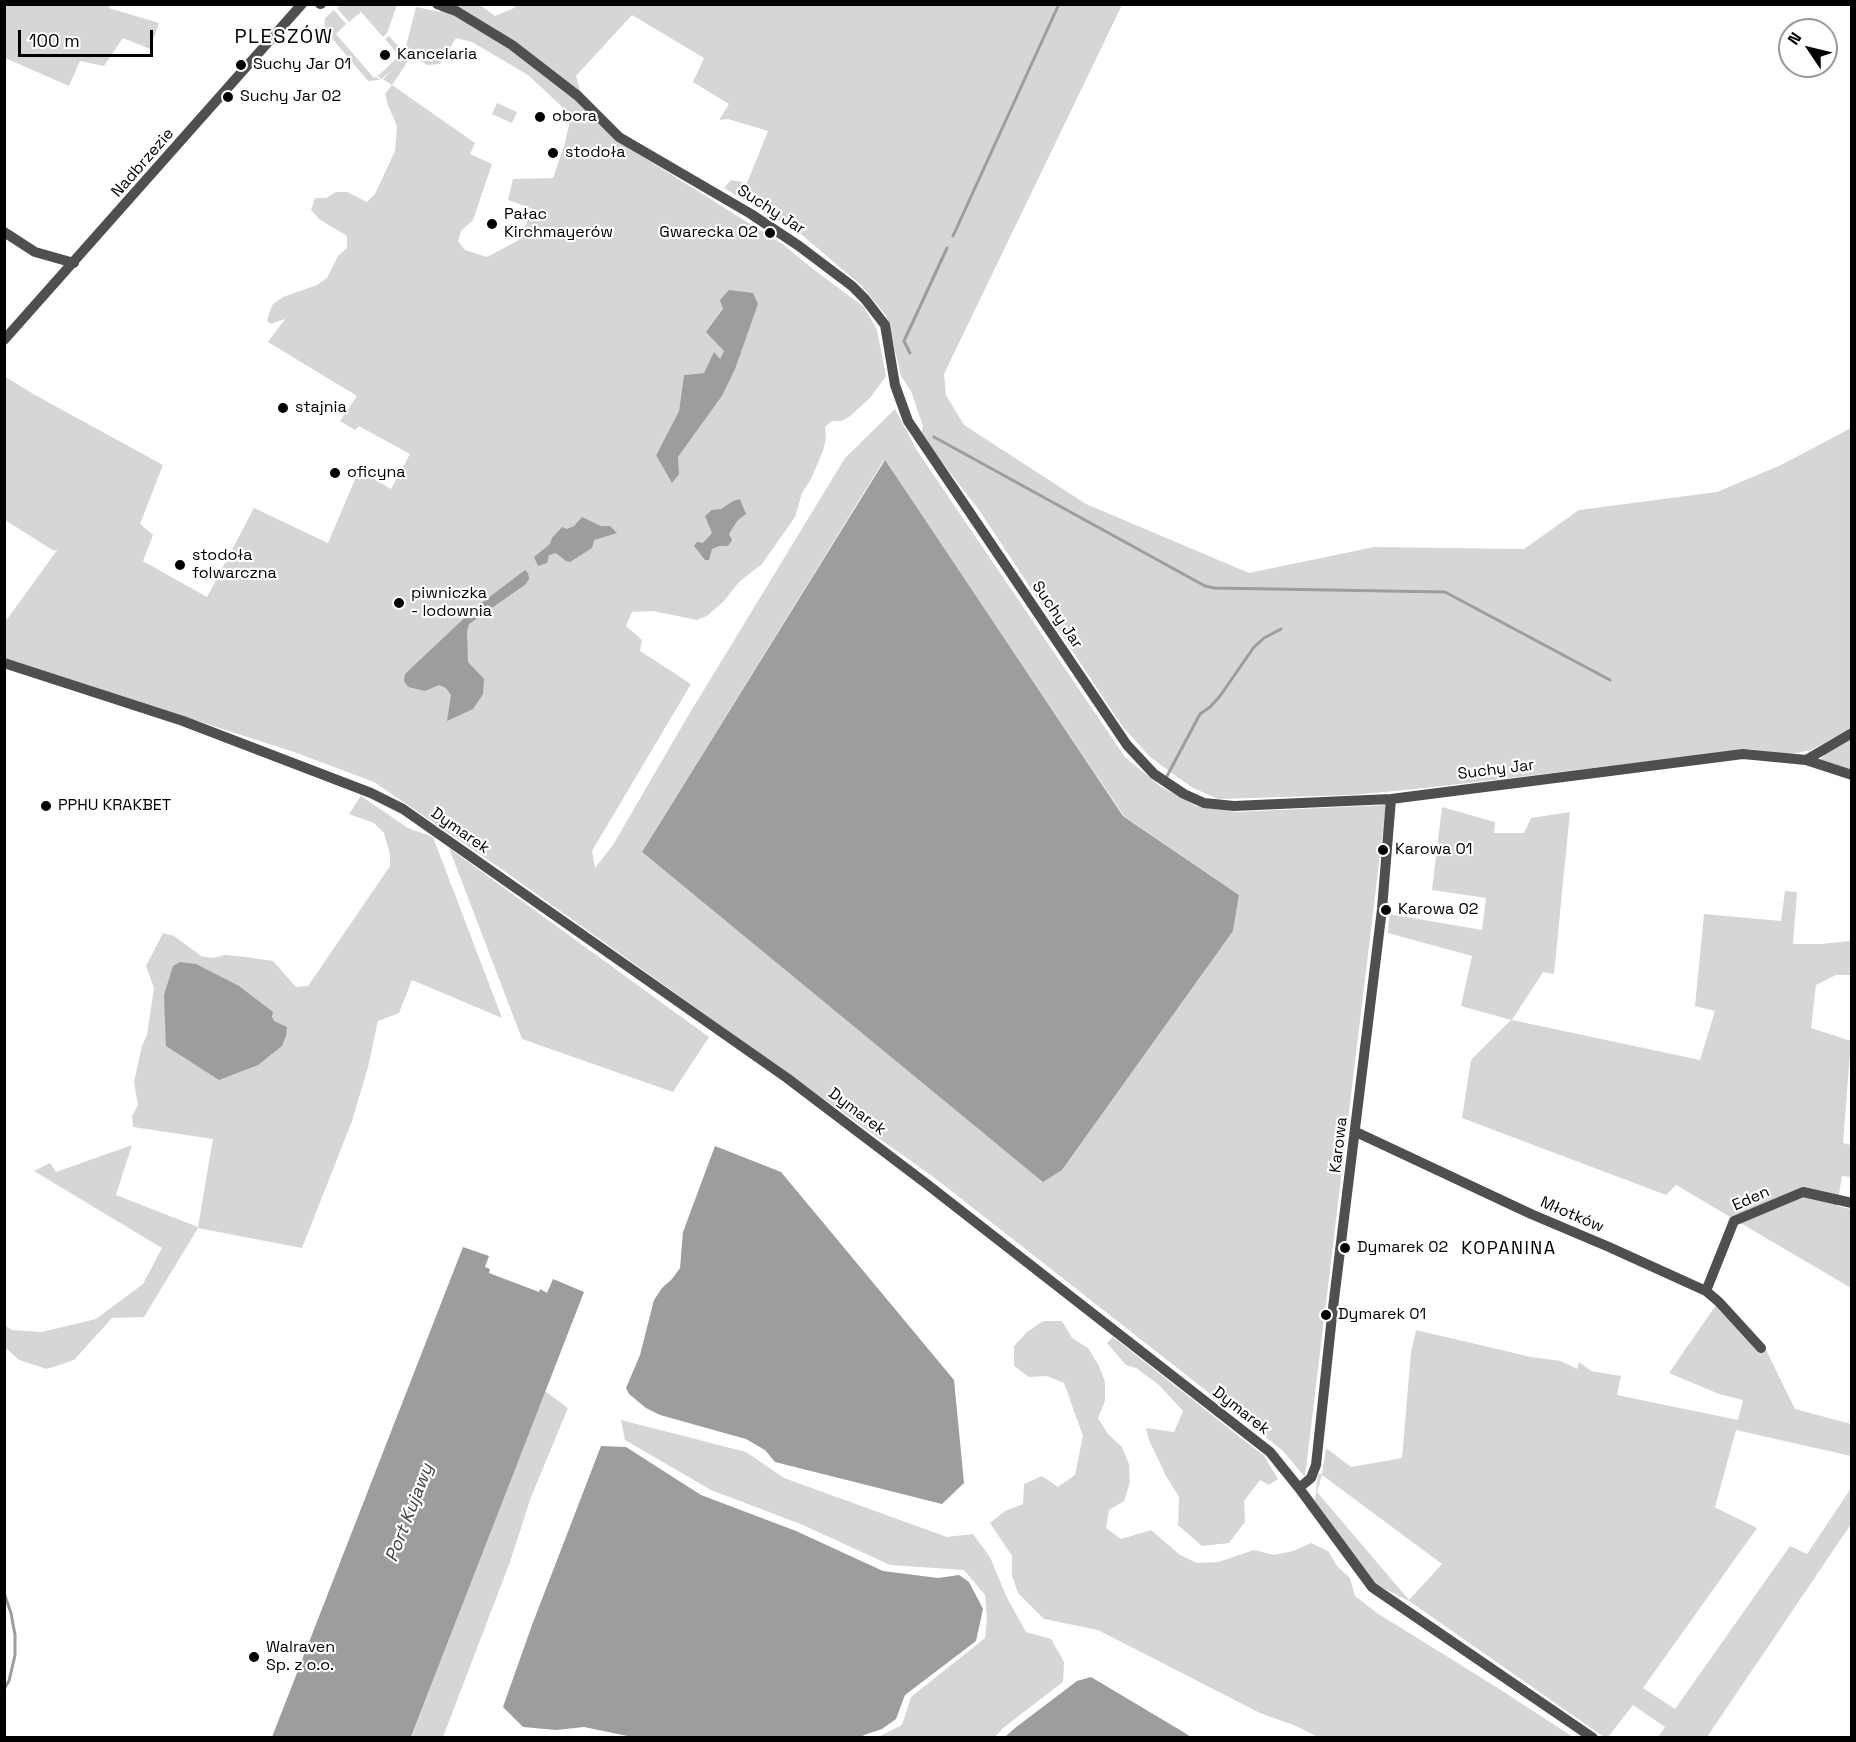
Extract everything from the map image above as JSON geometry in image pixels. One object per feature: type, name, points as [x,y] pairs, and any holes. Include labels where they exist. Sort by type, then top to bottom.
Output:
[{"type":"street","name":"Nadbrzezie","points":[[4,340],[302,4]]},
{"type":"street","name":"Suchy Jar","points":[[437,4],[456,10],[512,45],[578,96],[619,137],[751,214],[799,246],[852,286],[865,299],[885,325],[895,385],[908,421],[1127,745],[1154,774],[1194,799],[1218,805],[1391,799],[1743,754],[1806,760],[1851,775]]},
{"type":"street","points":[[4,232],[35,252],[74,263]]},
{"type":"street","name":"Dymarek","points":[[4,663],[183,721],[371,793],[403,809],[788,1078],[893,1157],[1270,1452],[1372,1587],[1593,1737]]},
{"type":"street","points":[[1806,760],[1851,733]]},
{"type":"street","name":"Karowa","points":[[1299,1488],[1315,1471],[1383,909],[1391,799]]},
{"type":"street","name":"Młotków","points":[[1356,1132],[1531,1214],[1706,1291],[1761,1348]]},
{"type":"street","name":"Eden","points":[[1706,1291],[1734,1221],[1803,1192],[1851,1203]]},
{"type":"shaded area","points":[[5,4],[110,5],[109,8],[159,23],[150,49],[123,38],[104,66],[80,61],[69,86],[5,58]]},
{"type":"shaded area","points":[[516,4],[1122,5],[944,374],[946,395],[964,425],[1086,504],[1249,573],[1374,547],[1524,549],[1579,510],[1717,492],[1781,465],[1851,428],[1851,727],[1846,731],[1811,750],[1791,754],[1750,749],[1353,795],[1218,799],[1191,787],[1150,757],[1122,726],[979,510],[921,435],[923,426],[911,391],[901,376],[887,317],[862,286],[802,235],[724,188],[731,180],[747,183],[768,131],[728,119],[719,120],[729,104],[693,82],[704,58],[632,15],[576,76],[581,93],[624,145],[784,245],[864,307],[877,330],[886,376],[870,398],[849,417],[841,421],[832,421],[825,427],[826,438],[823,451],[802,493],[795,517],[762,564],[739,582],[724,601],[707,616],[697,620],[653,611],[632,612],[626,626],[642,640],[640,651],[691,684],[592,851],[595,868],[613,845],[688,716],[845,458],[895,409],[916,449],[1125,757],[1160,786],[1196,806],[1236,812],[1386,805],[1305,1477],[1282,1450],[936,1179],[500,868],[374,782],[294,752],[5,659],[5,622],[58,549],[54,551],[5,520],[4,376],[163,465],[140,524],[153,535],[143,561],[207,597],[254,508],[328,543],[359,470],[391,489],[410,454],[359,426],[355,430],[340,421],[357,396],[268,342],[285,319],[271,324],[267,321],[273,304],[283,297],[317,285],[327,278],[338,256],[347,248],[347,236],[319,219],[311,210],[315,198],[326,198],[336,192],[347,192],[367,202],[375,194],[395,151],[397,126],[385,94],[392,85],[383,79],[394,69],[381,79],[378,76],[399,56],[385,39],[389,36],[404,52],[403,58],[416,7],[440,12],[443,5],[480,5],[495,16],[514,8]],"holes":[[[456,38],[472,42],[528,75],[571,115],[565,143],[553,178],[513,179],[508,200],[533,209],[519,240],[487,257],[465,250],[458,241],[461,231],[473,220],[492,164],[470,154],[475,143],[392,85],[412,55],[427,65],[440,64]],[[758,304],[722,396],[678,457],[656,454],[679,411],[684,375],[704,373],[714,353],[720,360],[724,351],[723,309]],[[884,460],[1124,816],[1239,895],[1233,931],[1062,1170],[1043,1181],[642,852]]]},
{"type":"shaded area","points":[[341,5],[397,5],[387,33],[383,37],[361,12],[349,22],[337,8]]},
{"type":"shaded area","points":[[334,10],[346,24],[336,34],[374,78],[380,80],[368,81],[324,29],[325,18]]},
{"type":"shaded area","points":[[497,103],[517,112],[512,123],[492,114]]},
{"type":"shaded area","points":[[1851,739],[1851,773],[1820,760],[1825,754]]},
{"type":"shaded area","points":[[361,796],[408,828],[433,837],[502,1018],[412,980],[399,1013],[378,1021],[368,1067],[352,1121],[302,1248],[198,1228],[144,1317],[112,1318],[74,1360],[47,1369],[19,1360],[5,1347],[4,1325],[12,1330],[42,1332],[96,1319],[143,1284],[162,1248],[34,1171],[50,1163],[56,1172],[132,1145],[116,1195],[198,1227],[213,1139],[133,1127],[132,1116],[138,1105],[134,1082],[142,1046],[147,1035],[154,988],[146,966],[163,933],[174,936],[201,956],[213,958],[225,955],[273,961],[296,987],[308,986],[390,866],[390,855],[384,833],[374,823],[349,814]]},
{"type":"shaded area","points":[[1442,807],[1495,822],[1494,833],[1524,833],[1531,818],[1570,812],[1554,974],[1543,972],[1512,1020],[1700,1060],[1715,1011],[1695,1006],[1704,914],[1781,921],[1785,891],[1797,892],[1793,944],[1851,941],[1851,975],[1836,975],[1816,985],[1811,1028],[1851,1041],[1843,1143],[1851,1145],[1851,1177],[1842,1176],[1837,1206],[1851,1209],[1851,1288],[1676,1185],[1666,1195],[1462,1118],[1471,1060],[1511,1020],[1461,1006],[1472,956],[1388,933],[1389,914],[1482,930],[1486,898],[1432,890]]},
{"type":"shaded area","points":[[449,848],[709,1037],[673,1092],[522,1039]]},
{"type":"shaded area","points":[[1716,1305],[1759,1353],[1765,1348],[1795,1409],[1851,1424],[1851,1456],[1736,1430],[1715,1507],[1712,1506],[1757,1528],[1643,1688],[1675,1709],[1790,1546],[1807,1554],[1851,1488],[1851,1524],[1707,1737],[1658,1737],[1665,1727],[1633,1705],[1608,1737],[1604,1737],[1409,1601],[1375,1584],[1315,1501],[1318,1474],[1322,1474],[1326,1448],[1351,1467],[1402,1458],[1411,1352],[1416,1330],[1531,1357],[1561,1361],[1577,1369],[1579,1362],[1591,1371],[1621,1376],[1617,1395],[1738,1420],[1743,1400],[1719,1394],[1669,1373]],"holes":[[[1322,1475],[1442,1564],[1409,1600],[1317,1492]]]},
{"type":"shaded area","points":[[1043,1321],[1062,1321],[1072,1338],[1088,1348],[1105,1382],[1105,1401],[1098,1418],[1108,1434],[1122,1447],[1129,1464],[1130,1482],[1124,1501],[1109,1510],[1106,1528],[1121,1539],[1151,1530],[1180,1555],[1197,1563],[1218,1562],[1254,1550],[1274,1555],[1293,1551],[1311,1543],[1328,1551],[1337,1566],[1350,1578],[1355,1596],[1377,1613],[1573,1737],[1318,1737],[1260,1713],[1098,1630],[1044,1619],[1018,1593],[1012,1576],[1012,1556],[990,1523],[1005,1511],[1023,1504],[1024,1484],[1042,1476],[1058,1487],[1075,1475],[1083,1436],[1064,1383],[1047,1376],[1029,1377],[1014,1366],[1014,1346],[1027,1332]]},
{"type":"shaded area","points":[[1113,1337],[1264,1456],[1278,1479],[1269,1485],[1260,1480],[1244,1501],[1245,1522],[1229,1543],[1202,1546],[1178,1525],[1179,1497],[1166,1476],[1149,1440],[1146,1428],[1174,1432],[1183,1411],[1159,1385],[1136,1368],[1126,1365],[1107,1343]]},
{"type":"shaded area","points":[[545,1391],[568,1408],[531,1497],[510,1562],[443,1737],[411,1738]]},
{"type":"shaded area","points":[[621,1420],[746,1452],[784,1478],[947,1537],[973,1534],[990,1557],[1006,1596],[1026,1632],[1051,1639],[1064,1662],[1063,1682],[1003,1728],[995,1737],[878,1737],[902,1725],[911,1697],[985,1638],[987,1619],[985,1595],[964,1570],[890,1565],[803,1525],[711,1490],[625,1440]]},
{"type":"water","points":[[729,290],[753,293],[758,304],[735,369],[722,396],[678,457],[679,474],[672,483],[656,455],[679,411],[684,375],[704,373],[714,352],[720,359],[724,351],[706,332],[723,309],[720,300]]},
{"type":"water","points":[[885,460],[1123,816],[1239,895],[1233,931],[1062,1170],[1043,1182],[642,852]]},
{"type":"water","points":[[740,499],[746,514],[737,521],[729,534],[732,540],[728,546],[712,549],[709,560],[705,560],[694,546],[697,542],[703,543],[712,533],[705,516],[712,510],[721,509]]},
{"type":"water","points":[[582,517],[601,526],[610,526],[617,533],[594,540],[592,548],[570,562],[556,553],[549,555],[547,563],[538,566],[534,557],[550,544],[552,538],[562,527],[567,529],[574,526]]},
{"type":"water","points":[[525,570],[529,579],[526,584],[469,624],[468,662],[484,679],[483,694],[473,709],[447,721],[451,695],[446,688],[439,685],[425,691],[408,687],[404,681],[405,674],[475,608]]},
{"type":"water","points":[[180,962],[196,964],[239,986],[273,1012],[274,1021],[287,1027],[282,1046],[258,1065],[219,1080],[166,1046],[164,995],[173,966]]},
{"type":"water","points":[[715,1146],[781,1172],[954,1380],[964,1483],[942,1504],[775,1462],[765,1450],[746,1439],[660,1415],[646,1408],[629,1394],[626,1388],[640,1355],[654,1300],[680,1268],[683,1232]]},
{"type":"water","name":"Port Kujawy","points":[[463,1247],[489,1256],[485,1267],[490,1269],[489,1273],[539,1292],[540,1289],[547,1293],[553,1279],[584,1292],[411,1737],[272,1737]]},
{"type":"water","points":[[601,1446],[626,1447],[701,1495],[796,1531],[883,1571],[938,1578],[959,1575],[969,1582],[983,1609],[976,1641],[905,1695],[896,1719],[882,1729],[862,1737],[637,1738],[584,1727],[556,1730],[523,1727],[503,1707]]},
{"type":"water","points":[[1091,1677],[1191,1737],[1005,1737],[1077,1681]]},
{"type":"waterway","points":[[953,236],[1059,4]]},
{"type":"waterway","points":[[910,353],[904,341],[947,248]]},
{"type":"waterway","points":[[934,437],[1205,586],[1445,592],[1610,680]]},
{"type":"waterway","points":[[1167,776],[1200,714],[1220,696],[1254,647],[1264,638],[1281,629]]},
{"type":"waterway","points":[[4,1593],[15,1635],[15,1655],[9,1681],[4,1689]]},
{"type":"place","name":"Kancelaria","points":[[385,55]]},
{"type":"place","name":"Suchy Jar 01","points":[[241,65]]},
{"type":"place","name":"Suchy Jar 02","points":[[228,97]]},
{"type":"place","name":"obora","points":[[540,117]]},
{"type":"place","name":"stodoła","points":[[553,153]]},
{"type":"place","name":"Pałac Kirchmayerów","points":[[492,224]]},
{"type":"place","name":"Gwarecka 02","points":[[770,233]]},
{"type":"place","name":"stajnia","points":[[283,408]]},
{"type":"place","name":"oficyna","points":[[335,473]]},
{"type":"place","name":"stodoła folwarczna","points":[[180,565]]},
{"type":"place","name":"piwniczka - lodownia","points":[[399,603]]},
{"type":"place","name":"PPHU KRAKBET","points":[[46,806]]},
{"type":"place","name":"Karowa 01","points":[[1383,850]]},
{"type":"place","name":"Karowa 02","points":[[1386,910]]},
{"type":"place","name":"Dymarek 02","points":[[1345,1248]]},
{"type":"place","name":"Dymarek 01","points":[[1326,1315]]},
{"type":"place","name":"Walraven Sp. z o.o.","points":[[254,1657]]},
{"type":"district","name":"PLESZÓW","points":[[284,38]]},
{"type":"district","name":"KOPANINA","points":[[1509,1249]]}]
